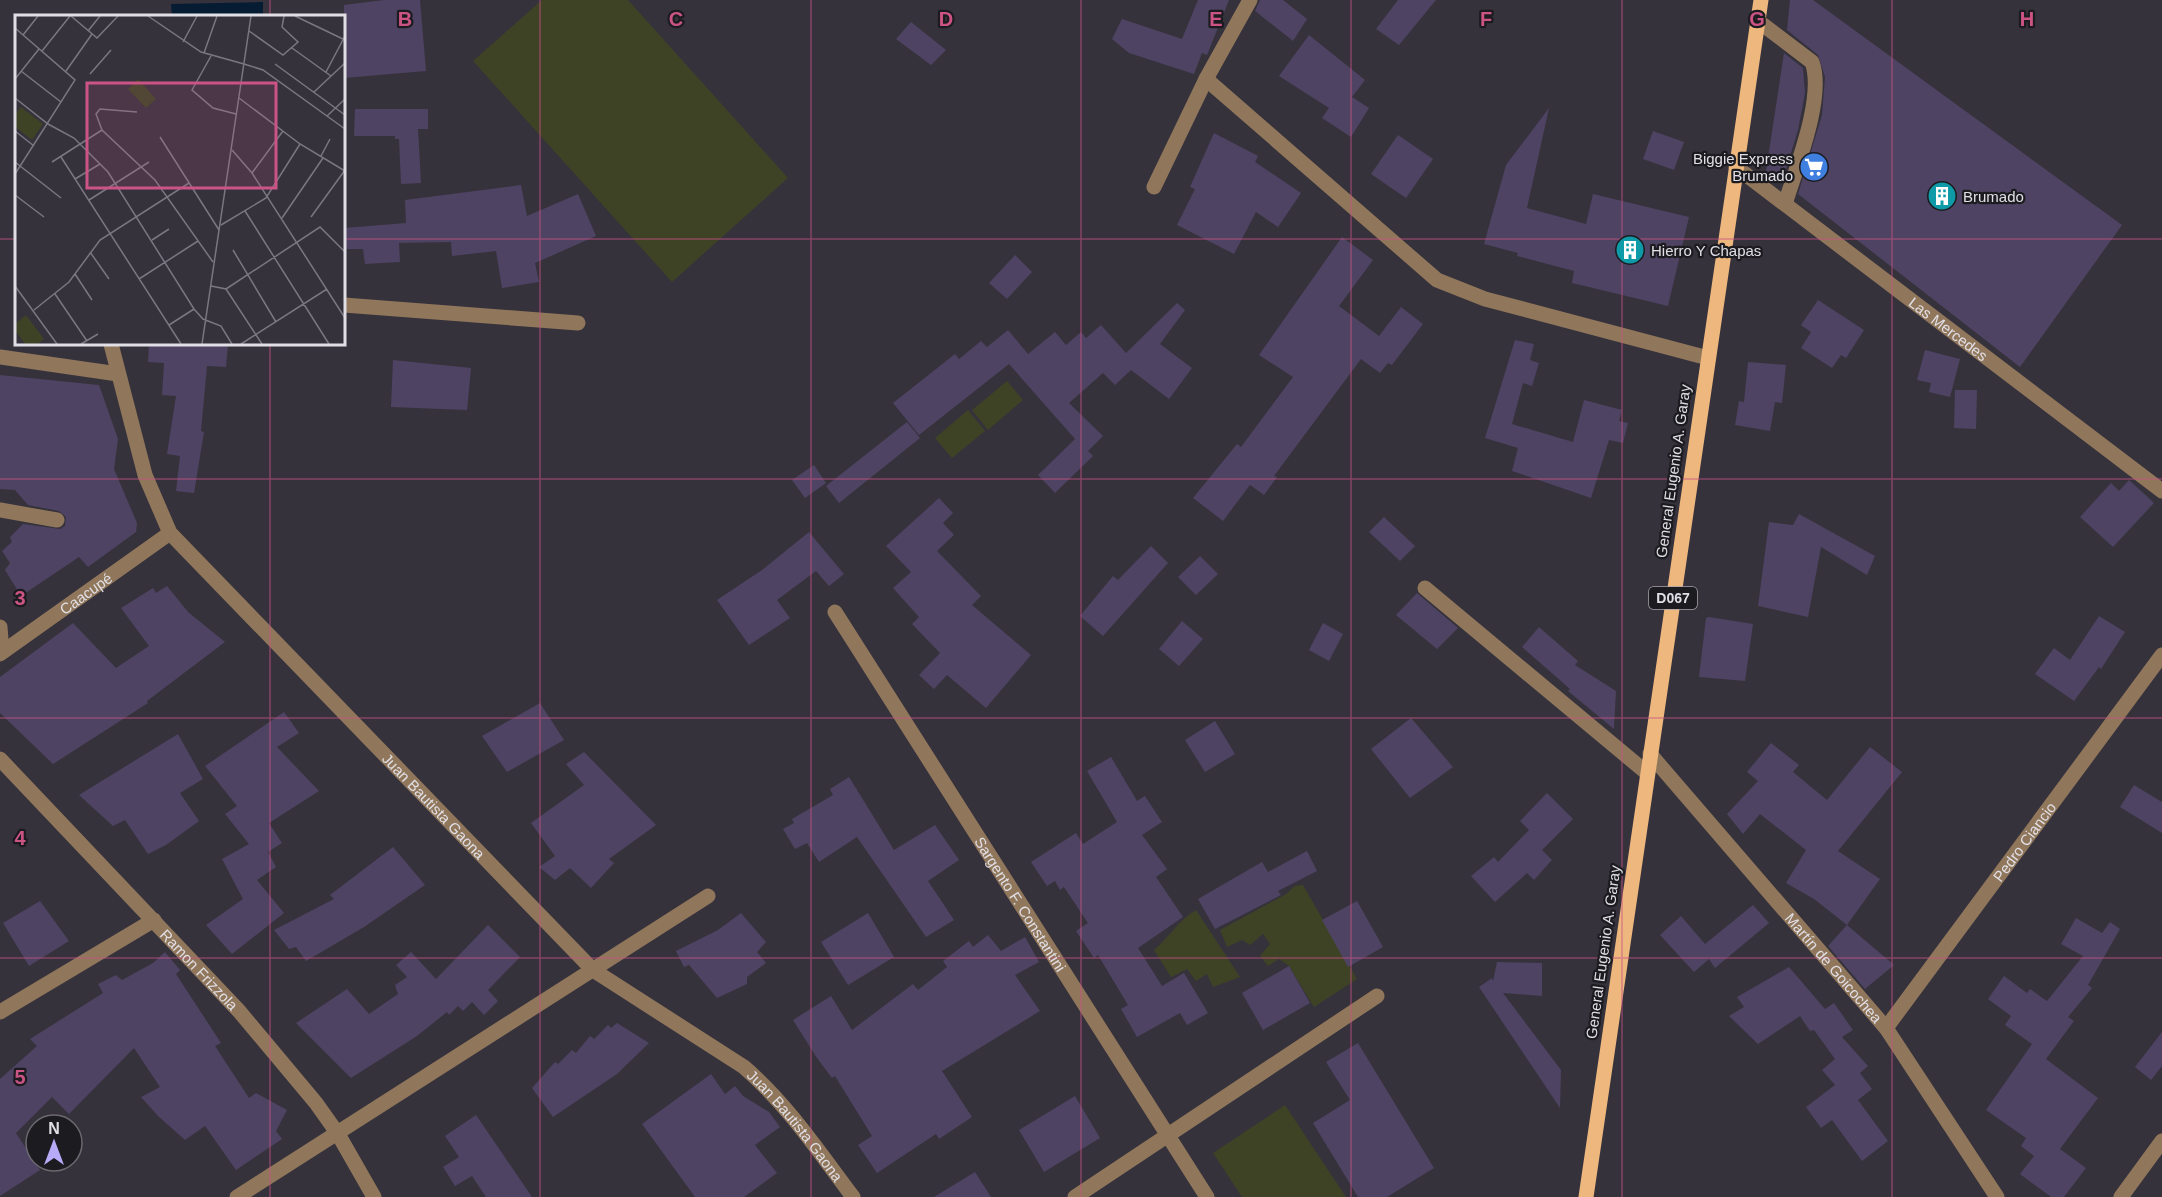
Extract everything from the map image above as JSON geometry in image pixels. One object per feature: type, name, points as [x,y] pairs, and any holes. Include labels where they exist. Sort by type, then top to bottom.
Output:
[{"type":"main road","name":"General Eugenio A. Garay","points":[[1586,1197],[1761,0]]},
{"type":"street","points":[[1154,187],[1206,79],[1250,0]]},
{"type":"street","points":[[1758,21],[1812,62],[1817,83],[1816,96],[1785,204]]},
{"type":"street","points":[[1206,79],[1437,280],[1485,299],[1708,358]]},
{"type":"street","name":"Las Mercedes","points":[[1736,167],[2162,491]]},
{"type":"street","points":[[345,305],[578,323]]},
{"type":"street","name":"Juan Bautista Gaona","points":[[111,345],[144,476],[170,533],[593,970],[744,1067],[765,1085],[784,1106],[853,1197]]},
{"type":"street","points":[[0,357],[118,374]]},
{"type":"street","points":[[0,510],[57,520]]},
{"type":"street","name":"Caacupé","points":[[1,653],[170,533]]},
{"type":"street","points":[[1425,588],[1647,773]]},
{"type":"street","name":"Sargento F. Constantini","points":[[835,612],[1207,1197]]},
{"type":"street","points":[[0,627],[1,653]]},
{"type":"street","name":"Pedro Ciancio","points":[[1886,1028],[2162,655]]},
{"type":"street","name":"Martín de Goicochea","points":[[1650,754],[1886,1028],[1997,1197]]},
{"type":"street","name":"Ramon Frizzola","points":[[0,759],[239,1011],[316,1102],[338,1134],[374,1197]]},
{"type":"street","points":[[237,1197],[708,896]]},
{"type":"street","points":[[0,1012],[154,920]]},
{"type":"street","points":[[1075,1197],[1377,996]]},
{"type":"street","points":[[2121,1197],[2162,1141]]},
{"type":"green space","points":[[542,0],[628,0],[788,178],[672,282],[473,61]]},
{"type":"green space","points":[[1007,381],[1023,400],[988,430],[972,410]]},
{"type":"green space","points":[[968,410],[985,431],[952,458],[935,438]]},
{"type":"green space","points":[[1303,885],[1357,979],[1314,1007],[1289,966],[1279,959],[1268,966],[1260,956],[1270,944],[1263,934],[1250,945],[1242,940],[1227,947],[1220,930],[1286,894],[1295,886]]},
{"type":"green space","points":[[1196,910],[1240,977],[1213,987],[1207,974],[1196,981],[1187,969],[1171,977],[1154,950]]},
{"type":"green space","points":[[1285,1105],[1346,1197],[1242,1197],[1213,1153]]},
{"type":"water","points":[[263,2],[263,15],[172,15],[171,4]]},
{"type":"building","points":[[384,0],[420,0],[426,71],[345,78],[344,5]]},
{"type":"building","points":[[1198,0],[1229,0],[1207,55],[1202,53],[1194,74],[1129,53],[1112,39],[1122,19],[1182,39]]},
{"type":"building","points":[[1260,0],[1283,0],[1307,19],[1293,41],[1255,11]]},
{"type":"building","points":[[1398,0],[1436,0],[1399,45],[1376,29]]},
{"type":"building","name":"Brumado","points":[[1790,0],[1813,0],[2122,225],[2020,367],[1798,194],[1822,115],[1825,77],[1818,55],[1787,30]]},
{"type":"building","points":[[911,22],[946,50],[931,65],[896,39]]},
{"type":"building","points":[[1309,35],[1365,80],[1352,97],[1369,108],[1351,137],[1322,118],[1329,108],[1279,76]]},
{"type":"building","points":[[1784,53],[1803,68],[1805,93],[1798,130],[1782,182],[1766,171]]},
{"type":"building","points":[[1549,108],[1527,208],[1586,224],[1593,194],[1689,217],[1668,306],[1572,283],[1574,271],[1517,256],[1518,253],[1484,244],[1506,165]]},
{"type":"building","points":[[355,109],[428,109],[428,129],[418,129],[421,183],[401,184],[399,139],[395,139],[395,136],[354,136]]},
{"type":"building","points":[[1653,131],[1684,142],[1674,170],[1643,159]]},
{"type":"building","points":[[1214,133],[1258,156],[1255,162],[1301,193],[1278,227],[1256,212],[1234,254],[1177,225],[1195,189],[1190,187]]},
{"type":"building","points":[[1398,135],[1433,159],[1406,198],[1371,174]]},
{"type":"building","points":[[521,185],[527,216],[578,194],[596,236],[535,263],[539,282],[502,288],[496,251],[452,256],[451,242],[399,243],[400,262],[365,264],[363,249],[345,249],[345,228],[406,223],[405,200]]},
{"type":"building","points":[[1342,237],[1373,260],[1339,306],[1379,336],[1401,307],[1423,324],[1392,365],[1388,363],[1380,373],[1361,359],[1274,476],[1277,477],[1264,495],[1250,485],[1223,521],[1193,498],[1237,444],[1241,447],[1293,377],[1259,355]]},
{"type":"building","points":[[1015,255],[1032,272],[1007,299],[989,283]]},
{"type":"building","points":[[1818,300],[1864,330],[1846,358],[1841,355],[1832,368],[1801,348],[1811,332],[1801,325]]},
{"type":"building","points":[[1177,303],[1185,310],[1160,344],[1192,368],[1169,399],[1131,370],[1115,385],[1103,373],[1069,403],[1103,436],[1088,451],[1093,456],[1055,493],[1038,475],[1075,439],[1009,364],[919,435],[893,403],[955,354],[959,359],[981,341],[987,347],[1008,330],[1028,354],[1055,332],[1066,345],[1081,332],[1086,338],[1101,325],[1126,353]]},
{"type":"building","points":[[1515,340],[1534,344],[1530,360],[1539,363],[1532,386],[1523,383],[1512,424],[1573,442],[1584,400],[1622,410],[1619,421],[1628,423],[1623,443],[1609,440],[1591,498],[1512,471],[1518,448],[1485,438]]},
{"type":"building","points":[[149,345],[228,345],[226,367],[207,366],[201,431],[204,432],[194,493],[176,491],[180,456],[167,454],[176,396],[162,395],[164,363],[148,362]]},
{"type":"building","points":[[1925,350],[1960,359],[1950,397],[1929,392],[1931,383],[1917,380]]},
{"type":"building","points":[[393,360],[471,368],[467,410],[391,407]]},
{"type":"building","points":[[1748,362],[1786,365],[1782,403],[1775,402],[1770,431],[1735,425],[1739,401],[1744,402]]},
{"type":"building","points":[[0,375],[99,385],[118,439],[114,469],[137,523],[136,532],[88,567],[79,557],[21,596],[5,570],[10,563],[2,551],[12,542],[10,537],[23,524],[60,529],[65,526],[66,517],[59,511],[28,505],[15,490],[0,489]]},
{"type":"building","points":[[1955,390],[1977,390],[1976,429],[1954,428]]},
{"type":"building","points":[[907,422],[920,438],[839,503],[826,486]]},
{"type":"building","points":[[814,465],[826,483],[805,498],[792,480]]},
{"type":"building","points":[[2129,480],[2154,503],[2113,547],[2080,517],[2111,483],[2119,491]]},
{"type":"building","points":[[939,498],[953,513],[943,523],[954,535],[937,551],[981,596],[972,605],[1031,655],[986,708],[947,675],[934,689],[919,675],[940,653],[912,624],[919,617],[893,588],[911,572],[886,546]]},
{"type":"building","points":[[1799,514],[1875,556],[1867,575],[1821,547],[1808,617],[1758,606],[1769,522],[1793,525]]},
{"type":"building","points":[[1384,517],[1415,546],[1400,561],[1369,532]]},
{"type":"building","points":[[809,532],[844,574],[829,586],[816,571],[777,600],[790,618],[749,645],[717,600],[762,570]]},
{"type":"building","points":[[1151,546],[1168,563],[1103,636],[1080,616],[1113,576],[1118,580]]},
{"type":"building","points":[[1200,556],[1218,574],[1196,595],[1178,577]]},
{"type":"building","points":[[167,586],[188,612],[225,642],[147,701],[148,703],[53,764],[0,713],[0,677],[73,623],[116,668],[149,646],[121,608],[153,588],[156,593]]},
{"type":"building","points":[[1417,593],[1458,628],[1437,649],[1396,615]]},
{"type":"building","points":[[2099,616],[2125,632],[2101,669],[2099,667],[2074,701],[2035,674],[2054,648],[2070,660]]},
{"type":"building","points":[[1706,618],[1753,624],[1745,681],[1699,677]]},
{"type":"building","points":[[1182,621],[1203,639],[1179,666],[1159,649]]},
{"type":"building","points":[[1323,623],[1343,634],[1329,661],[1309,650]]},
{"type":"building","points":[[1539,627],[1578,661],[1575,665],[1616,691],[1614,729],[1568,691],[1570,689],[1522,647]]},
{"type":"building","points":[[540,703],[564,740],[507,772],[482,736]]},
{"type":"building","points":[[284,712],[299,733],[277,747],[319,791],[269,823],[282,843],[268,852],[276,867],[257,880],[284,913],[232,954],[206,925],[243,899],[222,859],[249,844],[225,814],[237,806],[205,766]]},
{"type":"building","points":[[1411,718],[1453,767],[1410,798],[1371,749]]},
{"type":"building","points":[[1215,721],[1235,754],[1205,772],[1185,740]]},
{"type":"building","points":[[178,734],[203,779],[180,793],[199,821],[166,845],[148,854],[125,820],[113,826],[79,795]]},
{"type":"building","points":[[1771,743],[1799,765],[1793,772],[1827,800],[1870,747],[1902,772],[1838,851],[1880,879],[1847,925],[1814,899],[1786,883],[1806,850],[1760,814],[1743,834],[1727,814],[1758,781],[1747,772]]},
{"type":"building","points":[[584,752],[656,825],[609,859],[614,863],[591,888],[570,868],[555,880],[539,867],[555,856],[531,823],[584,785],[566,764]]},
{"type":"building","points":[[1111,757],[1137,801],[1145,796],[1162,822],[1142,835],[1167,869],[1156,877],[1183,917],[1138,948],[1162,986],[1184,973],[1208,1013],[1187,1025],[1180,1013],[1137,1037],[1121,1009],[1128,1005],[1098,955],[1094,958],[1076,931],[1088,923],[1064,887],[1060,890],[1055,881],[1047,886],[1031,862],[1076,833],[1083,844],[1117,822],[1087,771]]},
{"type":"building","points":[[849,777],[894,850],[935,825],[959,860],[928,881],[954,920],[926,937],[857,837],[819,862],[807,843],[795,849],[783,829],[794,823],[792,819],[833,795],[830,789]]},
{"type":"building","points":[[2134,785],[2162,802],[2162,833],[2120,807]]},
{"type":"building","points":[[1547,793],[1573,819],[1542,850],[1552,860],[1534,880],[1527,873],[1495,902],[1471,876],[1494,857],[1498,862],[1529,830],[1520,821]]},
{"type":"building","points":[[393,847],[425,885],[364,927],[306,961],[296,947],[289,949],[274,930],[334,899],[330,895]]},
{"type":"building","points":[[1307,851],[1317,871],[1278,891],[1281,895],[1215,929],[1198,899],[1262,862],[1268,872]]},
{"type":"building","points":[[40,901],[69,941],[29,966],[3,923]]},
{"type":"building","points":[[1357,901],[1383,947],[1348,967],[1322,920]]},
{"type":"building","points":[[1753,905],[1769,923],[1715,968],[1709,959],[1694,972],[1660,935],[1681,916],[1705,944]]},
{"type":"building","points":[[741,913],[766,942],[757,952],[766,963],[747,977],[747,984],[717,998],[689,965],[684,967],[676,951],[718,930]]},
{"type":"building","points":[[868,913],[894,957],[848,985],[821,942]]},
{"type":"building","points":[[2076,918],[2102,933],[2110,922],[2120,929],[2088,985],[2092,988],[2068,1017],[2074,1021],[2046,1059],[2098,1098],[2060,1149],[2086,1168],[2064,1197],[2051,1197],[2020,1174],[2034,1156],[2021,1146],[2026,1138],[1986,1110],[2032,1044],[2005,1025],[2011,1016],[1988,999],[2004,976],[2027,993],[2030,989],[2047,1001],[2083,956],[2061,944]]},
{"type":"building","points":[[488,925],[520,957],[488,990],[498,1001],[484,1015],[472,1002],[463,1011],[458,1006],[449,1015],[447,1012],[417,1036],[351,1078],[296,1023],[347,989],[369,1014],[398,994],[395,985],[407,977],[396,965],[411,952],[436,979]]},
{"type":"building","points":[[1847,925],[1894,965],[1865,989],[1828,946]]},
{"type":"building","points":[[988,935],[1001,951],[1025,937],[1039,962],[1015,975],[1040,1011],[942,1071],[972,1117],[939,1139],[936,1134],[877,1173],[858,1145],[872,1136],[835,1076],[832,1078],[817,1058],[793,1020],[831,996],[852,1030],[913,984],[918,990],[947,967],[943,961],[969,941],[973,947]]},
{"type":"building","points":[[165,952],[180,970],[176,974],[221,1043],[215,1046],[249,1098],[256,1093],[287,1110],[276,1131],[282,1139],[236,1170],[205,1126],[185,1140],[141,1097],[160,1087],[134,1048],[70,1113],[52,1097],[36,1113],[24,1113],[24,1125],[16,1133],[24,1145],[24,1173],[35,1173],[0,1196],[0,1079],[37,1046],[30,1039],[103,993],[98,984],[116,975],[122,980],[153,963]]},
{"type":"building","points":[[1497,962],[1542,963],[1542,996],[1503,993],[1561,1070],[1560,1108],[1479,987],[1492,978],[1493,981]]},
{"type":"building","points":[[1289,966],[1310,1003],[1263,1030],[1242,993]]},
{"type":"building","points":[[1789,967],[1825,1009],[1834,1003],[1853,1030],[1842,1037],[1868,1066],[1860,1073],[1872,1089],[1858,1100],[1888,1141],[1862,1161],[1832,1120],[1821,1128],[1806,1107],[1835,1085],[1822,1070],[1835,1059],[1814,1030],[1810,1031],[1800,1016],[1758,1044],[1729,1016],[1744,1007],[1737,997]]},
{"type":"building","points":[[617,1023],[649,1043],[617,1074],[553,1117],[532,1088],[555,1062],[558,1064],[572,1050],[576,1053],[590,1036],[594,1039],[608,1025],[611,1028]]},
{"type":"building","points":[[2162,1032],[2162,1066],[2151,1080],[2135,1067]]},
{"type":"building","points":[[1358,1043],[1434,1168],[1387,1197],[1358,1197],[1313,1123],[1350,1100],[1326,1062]]},
{"type":"building","points":[[711,1074],[725,1094],[735,1086],[743,1096],[769,1112],[780,1127],[755,1145],[777,1173],[744,1197],[695,1197],[642,1124]]},
{"type":"building","points":[[1075,1096],[1100,1138],[1044,1172],[1019,1130]]},
{"type":"building","points":[[476,1115],[532,1197],[486,1197],[472,1176],[455,1186],[443,1167],[459,1157],[445,1136]]},
{"type":"building","points":[[975,1172],[991,1197],[934,1197]]},
{"type":"place","name":"Biggie Express Brumado","points":[[1814,167]]},
{"type":"place","name":"Brumado","points":[[1942,196]]},
{"type":"place","name":"Hierro Y Chapas","points":[[1630,250]]}]
